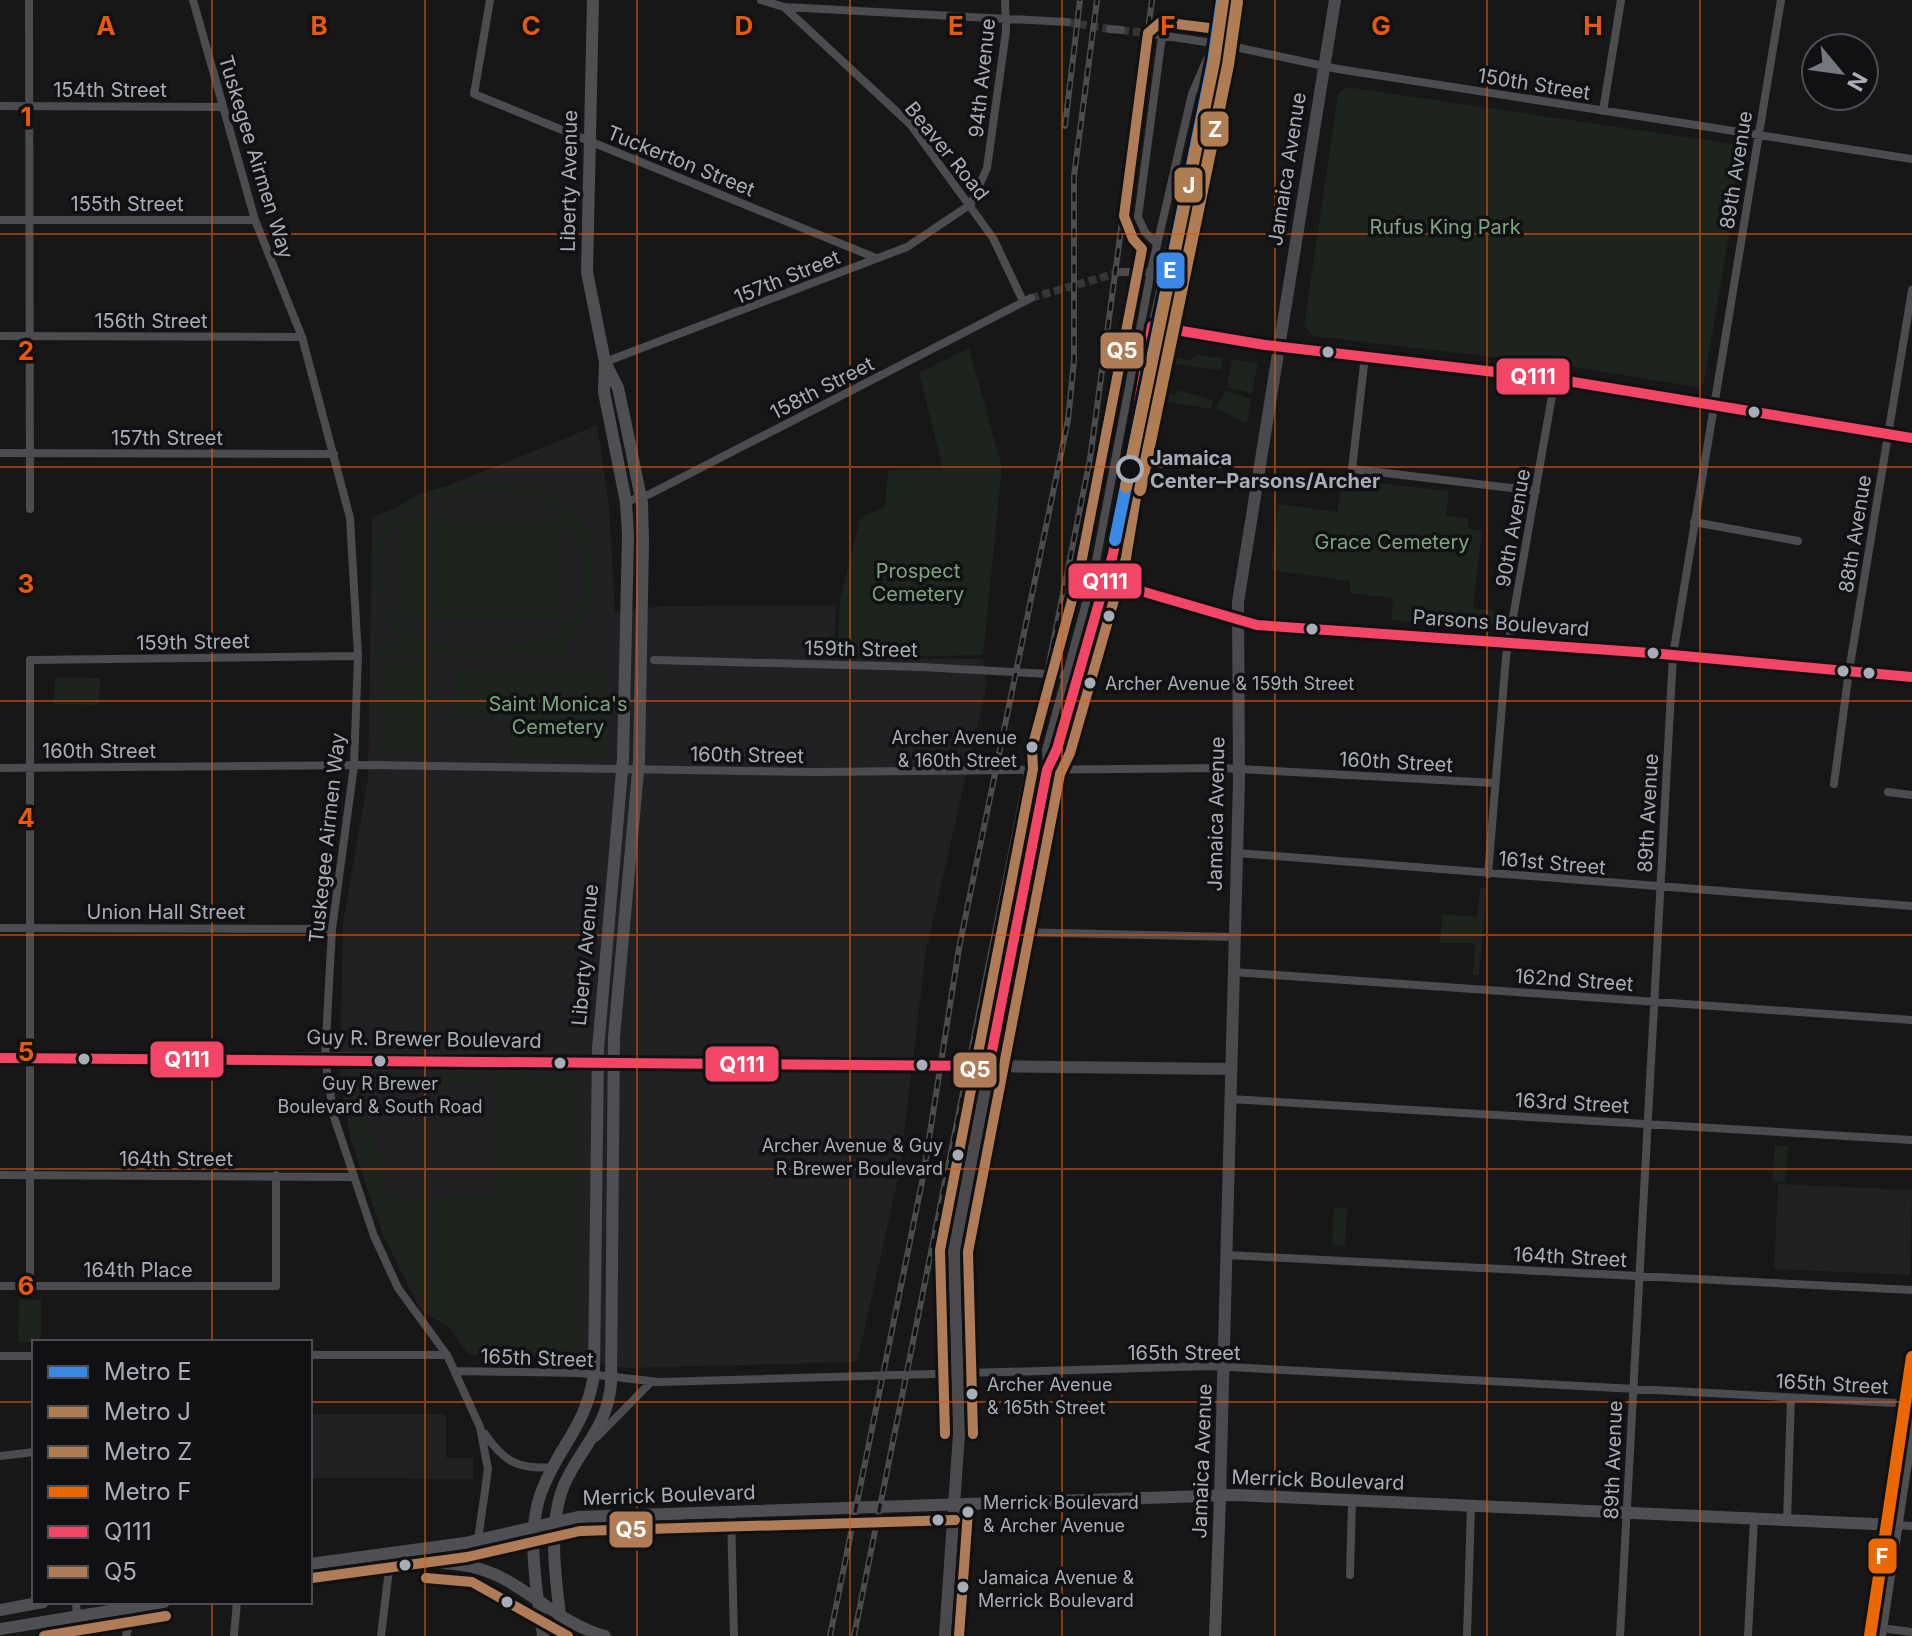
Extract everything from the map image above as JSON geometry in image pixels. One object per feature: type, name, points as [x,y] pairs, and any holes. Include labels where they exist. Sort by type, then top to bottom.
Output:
[{"type":"main road","name":"Liberty Avenue","points":[[543,1636],[534,1526],[538,1501],[553,1467],[576,1433],[594,1375],[597,1061],[622,771],[626,502],[604,392],[605,362],[587,272],[593,0]]},
{"type":"main road","points":[[945,1636],[959,1434],[954,1251],[1047,770],[1057,749],[1100,579],[1152,326],[1158,272],[1214,43],[1220,0]]},
{"type":"main road","name":"Jamaica Avenue","points":[[1215,1636],[1225,1367],[1239,769],[1239,621],[1246,546],[1335,0]]},
{"type":"main road","name":"Liberty Avenue","points":[[561,1636],[556,1521],[567,1479],[593,1441],[606,1409],[611,1377],[614,1061],[638,770],[641,498],[618,388],[605,362]]},
{"type":"main road","name":"Parsons Boulevard","points":[[1100,579],[1239,621],[1315,632],[1510,642],[1912,677]]},
{"type":"main road","name":"Guy R. Brewer Boulevard","points":[[0,1058],[325,1058],[1230,1069]]},
{"type":"main road","points":[[1881,1632],[1912,1422]]},
{"type":"main road","name":"Merrick Boulevard","points":[[312,1564],[478,1540],[556,1521],[1220,1497],[1896,1525]]},
{"type":"main road","points":[[312,1579],[441,1562],[466,1565],[504,1579],[560,1615],[605,1636]]},
{"type":"main road","points":[[0,1610],[32,1604]]},
{"type":"main road","points":[[7,1631],[152,1604]]},
{"type":"street","points":[[29,0],[30,509]]},
{"type":"street","name":"Tuskegee Airmen Way","points":[[193,0],[220,107],[255,220],[302,337],[350,518],[358,656],[354,766],[332,929],[325,1058],[334,1117],[352,1177],[398,1288],[447,1355],[480,1427],[488,1469],[478,1540]]},
{"type":"street","name":"Tuckerton Street","points":[[490,0],[474,94],[876,258]]},
{"type":"street","points":[[761,0],[784,7],[1067,22]]},
{"type":"street","points":[[887,0],[887,11]]},
{"type":"street","name":"94th Avenue","points":[[971,204],[987,168],[1006,17],[1005,0]]},
{"type":"street","points":[[1603,111],[1621,0]]},
{"type":"street","name":"89th Avenue","points":[[1620,1636],[1673,655],[1781,0]]},
{"type":"street","name":"Beaver Road","points":[[784,7],[910,124],[971,204],[1027,299]]},
{"type":"street","points":[[1110,29],[1121,30]]},
{"type":"street","name":"150th Street","points":[[1157,244],[1141,227],[1138,217],[1157,35],[1603,111],[1912,159]]},
{"type":"street","points":[[1047,770],[1046,750],[1067,675],[1100,579],[1158,272],[1157,244],[1192,94],[1214,43]]},
{"type":"street","name":"154th Street","points":[[0,106],[220,107]]},
{"type":"street","name":"157th Street","points":[[605,362],[765,304],[907,247],[971,204]]},
{"type":"street","name":"155th Street","points":[[0,220],[255,220]]},
{"type":"street","points":[[1121,272],[1158,272]]},
{"type":"street","name":"88th Avenue","points":[[1834,784],[1849,671],[1912,290]]},
{"type":"street","name":"158th Street","points":[[626,502],[641,498],[1027,299]]},
{"type":"street","points":[[1152,326],[1280,347],[1555,379],[1912,438]]},
{"type":"street","name":"156th Street","points":[[0,336],[302,337]]},
{"type":"street","points":[[1365,356],[1352,469],[1536,491]]},
{"type":"street","name":"90th Avenue","points":[[1488,874],[1494,783],[1510,642],[1555,379]]},
{"type":"street","name":"157th Street","points":[[0,453],[334,454]]},
{"type":"street","points":[[1694,522],[1798,541]]},
{"type":"street","name":"159th Street","points":[[29,768],[30,660],[358,656]]},
{"type":"street","name":"159th Street","points":[[654,660],[921,667],[1067,675]]},
{"type":"street","name":"160th Street","points":[[0,768],[354,766],[622,771],[1239,769],[1494,783]]},
{"type":"street","points":[[29,768],[30,1285]]},
{"type":"street","points":[[1888,792],[1912,795]]},
{"type":"street","name":"161st Street","points":[[1237,853],[1912,906]]},
{"type":"street","name":"Union Hall Street","points":[[0,928],[332,929]]},
{"type":"street","points":[[1016,932],[1234,937]]},
{"type":"street","name":"162nd Street","points":[[1233,972],[1912,1020]]},
{"type":"street","name":"163rd Street","points":[[1230,1099],[1912,1140]]},
{"type":"street","name":"164th Street","points":[[0,1175],[352,1177]]},
{"type":"street","name":"164th Place","points":[[0,1286],[276,1286],[276,1175]]},
{"type":"street","name":"164th Street","points":[[1227,1255],[1912,1290]]},
{"type":"street","points":[[312,1355],[447,1355]]},
{"type":"street","points":[[0,1356],[32,1356]]},
{"type":"street","name":"165th Street","points":[[456,1371],[594,1375],[651,1382],[1225,1367],[1912,1404]]},
{"type":"street","name":"Liberty Avenue","points":[[593,1441],[651,1382]]},
{"type":"street","points":[[1787,1521],[1791,1398]]},
{"type":"street","name":"Tuskegee Airmen Way","points":[[480,1427],[510,1463],[528,1468],[553,1467]]},
{"type":"street","points":[[0,1456],[32,1452]]},
{"type":"street","points":[[1350,1575],[1352,1501]]},
{"type":"street","points":[[1467,1636],[1471,1507]]},
{"type":"street","points":[[731,1513],[734,1636]]},
{"type":"street","points":[[1748,1636],[1754,1519]]},
{"type":"street","points":[[1896,1525],[1912,1526]]},
{"type":"street","points":[[381,1636],[389,1569]]},
{"type":"street","points":[[76,1604],[77,1616]]},
{"type":"street","points":[[234,1636],[237,1604]]},
{"type":"street","points":[[126,1636],[134,1607]]},
{"type":"street","points":[[1881,1632],[1912,1632]]},
{"type":"shaded area","points":[[597,425],[609,506],[615,612],[663,606],[836,605],[835,658],[983,659],[987,684],[926,951],[899,1175],[857,1362],[629,1368],[574,1358],[469,1355],[449,1327],[421,1311],[384,1237],[351,1141],[340,1076],[343,923],[368,778],[372,517]]},
{"type":"shaded area","points":[[1778,1184],[1912,1190],[1910,1275],[1774,1269]]},
{"type":"shaded area","points":[[312,1414],[446,1414],[446,1458],[473,1458],[473,1479],[312,1478]]},
{"type":"green space","name":"Rufus King Park","points":[[1346,87],[1740,145],[1743,153],[1704,382],[1697,387],[1562,365],[1313,336],[1304,325],[1338,95]]},
{"type":"green space","name":"Prospect Cemetery","points":[[969,348],[1002,468],[983,655],[837,658],[840,599],[860,518],[885,507],[888,470],[943,469],[919,373]]},
{"type":"green space","points":[[1160,355],[1190,360],[1198,355],[1223,358],[1221,370],[1166,363],[1160,384],[1155,382]]},
{"type":"green space","points":[[1232,359],[1258,364],[1252,393],[1227,387]]},
{"type":"green space","points":[[1153,390],[1176,395],[1178,390],[1213,400],[1211,409],[1152,399]]},
{"type":"green space","points":[[1226,391],[1251,399],[1247,423],[1215,408]]},
{"type":"green space","name":"Grace Cemetery","points":[[1358,481],[1449,491],[1446,516],[1468,518],[1468,528],[1482,531],[1473,608],[1503,612],[1500,625],[1477,628],[1391,620],[1393,598],[1350,593],[1350,581],[1271,570],[1278,504],[1337,512],[1341,490],[1356,492]]},
{"type":"green space","points":[[479,483],[531,487],[562,501],[584,525],[595,554],[595,587],[587,612],[572,634],[567,658],[376,655],[375,645],[396,644],[398,638],[382,607],[374,578],[373,552],[379,529],[393,511],[415,497],[443,487]],"holes":[[[498,494],[530,497],[549,505],[566,520],[584,560],[584,581],[579,602],[569,620],[553,634],[519,645],[448,646],[428,641],[408,629],[393,613],[384,593],[381,572],[383,551],[391,532],[405,514],[424,501],[444,496]]]},
{"type":"green space","points":[[404,519],[565,521],[563,621],[402,619]]},
{"type":"green space","points":[[381,663],[435,664],[432,755],[378,754]]},
{"type":"green space","points":[[455,669],[508,670],[507,718],[454,717]]},
{"type":"green space","name":"Saint Monica's Cemetery","points":[[509,673],[607,674],[607,758],[508,758]]},
{"type":"green space","points":[[55,677],[100,678],[99,705],[54,704]]},
{"type":"green space","points":[[1480,888],[1487,888],[1479,975],[1473,975],[1475,943],[1440,943],[1442,914],[1477,917]]},
{"type":"green space","points":[[341,1072],[481,1074],[479,1085],[357,1083],[392,1198],[498,1196],[498,1085],[495,1073],[579,1076],[579,1355],[470,1354],[451,1324],[427,1311],[386,1238],[367,1184]]},
{"type":"green space","points":[[1775,1145],[1788,1146],[1785,1182],[1772,1181]]},
{"type":"green space","points":[[1334,1207],[1347,1208],[1345,1246],[1332,1245]]},
{"type":"green space","points":[[19,1299],[41,1300],[41,1340],[18,1342]]},
{"type":"tunnel","points":[[1067,22],[1110,29]]},
{"type":"tunnel","points":[[1121,30],[1152,34]]},
{"type":"tunnel","points":[[1031,298],[1121,272]]},
{"type":"railway","points":[[1065,126],[1080,0]]},
{"type":"railway","points":[[830,1636],[923,1177],[959,948],[1068,420],[1074,361],[1074,176],[1097,0]]},
{"type":"railway","points":[[854,1636],[1090,459],[1152,0]]},
{"type":"metro line","name":"E","points":[[1115,540],[1213,62],[1222,0]]},
{"type":"metro line","name":"J","points":[[1126,487],[1214,62],[1223,0]]},
{"type":"metro line","name":"Z","points":[[1140,490],[1228,65],[1237,2]]},
{"type":"metro line","name":"F","points":[[1870,1636],[1912,1357]]},
{"type":"transit line","name":"Q5","points":[[945,1434],[940,1250],[1033,769],[1032,748],[1079,574],[1142,249],[1133,239],[1124,216],[1148,33],[1161,22],[1217,29],[1225,34],[1228,46],[1151,406],[1126,558],[1070,753],[1060,774],[968,1252],[973,1434]]},
{"type":"transit line","name":"Q111","points":[[1152,326],[1265,345],[1555,379],[1912,438]]},
{"type":"transit line","name":"Q111","points":[[989,1066],[1047,770],[1057,749],[1113,554],[1152,326]]},
{"type":"transit line","name":"Q111","points":[[1093,577],[1257,625],[1651,653],[1912,677]]},
{"type":"transit line","name":"Q111","points":[[0,1058],[989,1066]]},
{"type":"transit line","name":"Q5","points":[[959,1636],[968,1512]]},
{"type":"transit line","name":"Q5","points":[[312,1578],[467,1557],[580,1531],[955,1520]]},
{"type":"transit line","name":"Q5","points":[[426,1578],[472,1582],[568,1636]]},
{"type":"transit line","name":"Q5","points":[[44,1636],[166,1616]]},
{"type":"place","name":"Jamaica Center–Parsons/Archer","points":[[1130,469]]},
{"type":"place","name":"Archer Avenue & 159th Street","points":[[1090,683]]},
{"type":"place","name":"Archer Avenue & 160th Street","points":[[1032,747]]},
{"type":"place","name":"Guy R Brewer Boulevard & South Road","points":[[380,1061]]},
{"type":"place","name":"Archer Avenue & Guy R Brewer Boulevard","points":[[958,1155]]},
{"type":"place","name":"Archer Avenue & 165th Street","points":[[972,1394]]},
{"type":"place","name":"Merrick Boulevard & Archer Avenue","points":[[968,1512]]},
{"type":"place","name":"Jamaica Avenue & Merrick Boulevard","points":[[963,1587]]}]
